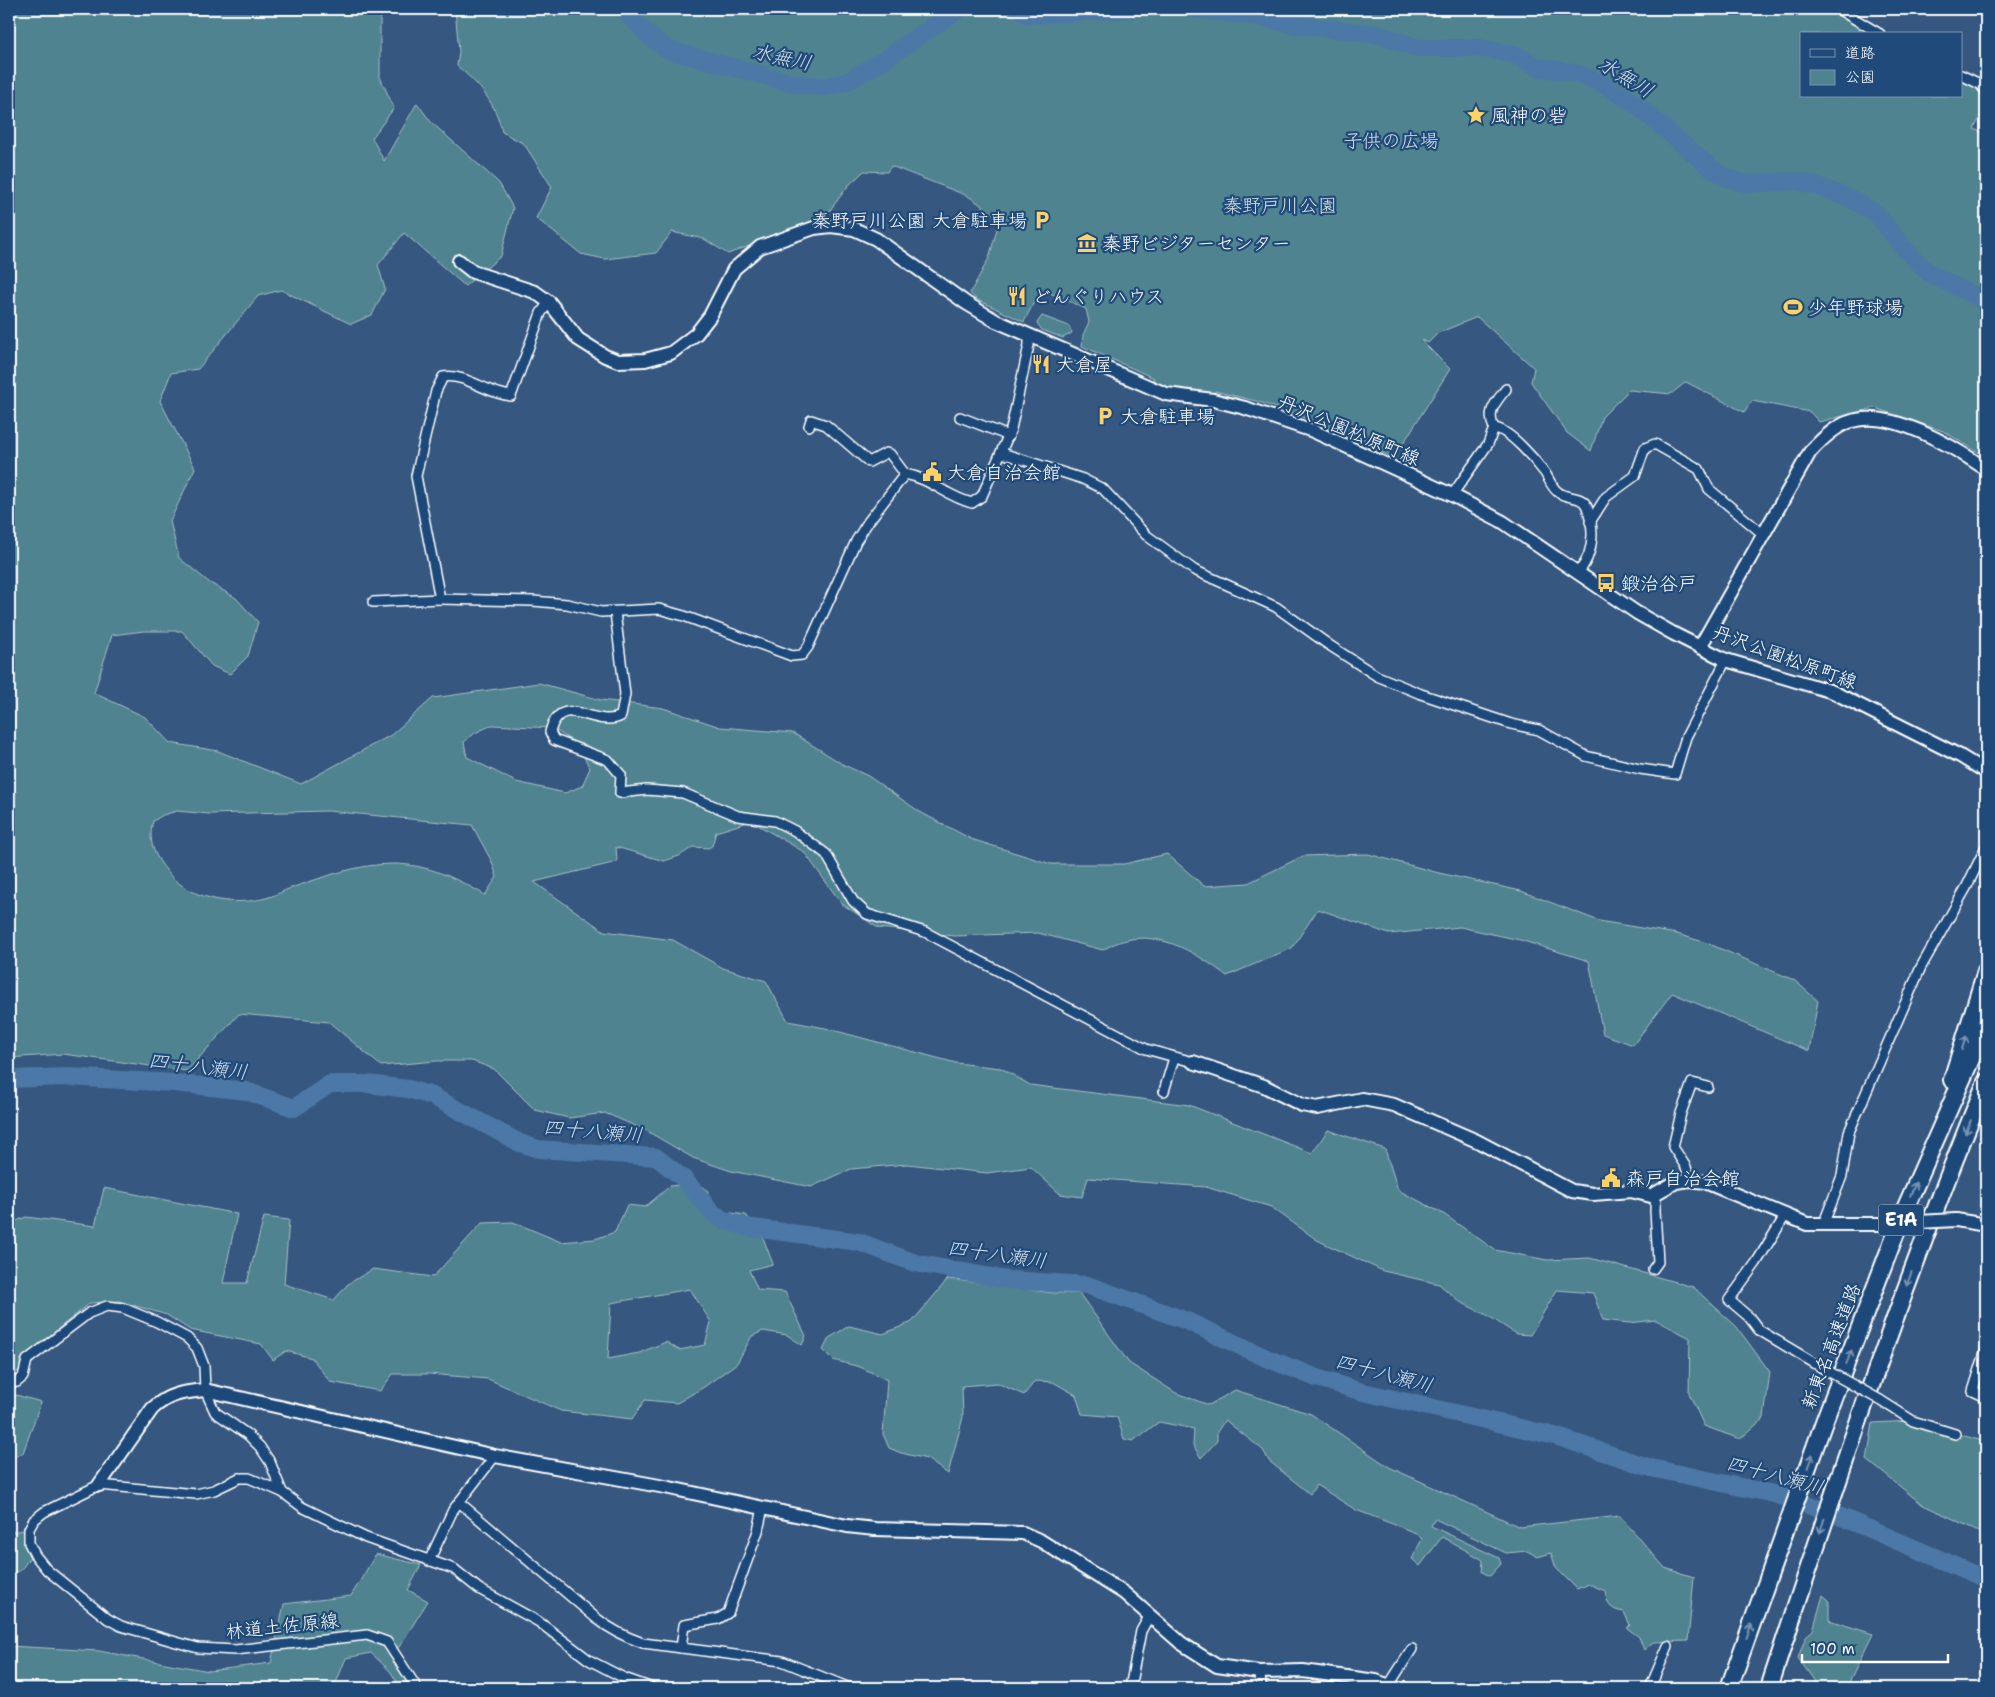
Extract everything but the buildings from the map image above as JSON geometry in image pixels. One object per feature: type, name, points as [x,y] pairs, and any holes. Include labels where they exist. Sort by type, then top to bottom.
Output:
[{"type":"highway","points":[[1927,1156],[1986,971]]},
{"type":"highway","name":"新東名高速道路","points":[[1731,1682],[1825,1419],[1927,1156],[1986,1025]]},
{"type":"highway","name":"E1A","points":[[1769,1688],[1854,1430],[1954,1161],[1986,1082]]},
{"type":"street","points":[[1838,9],[1877,32]]},
{"type":"street","points":[[1962,75],[1985,85]]},
{"type":"street","name":"丹沢公園松原町線","points":[[459,261],[473,272],[534,292],[549,302],[578,339],[605,356],[618,361],[630,362],[658,358],[671,353],[696,334],[710,316],[726,281],[746,257],[760,247],[814,228],[831,226],[854,229],[876,240],[966,303],[996,321],[1166,394],[1213,400],[1296,425],[1452,495],[1504,522],[1636,613],[1700,647],[1726,660],[1833,692],[1981,764],[1986,772]]},
{"type":"street","points":[[440,599],[416,476],[436,391],[442,377],[451,376],[498,395],[510,396],[540,313],[549,302]]},
{"type":"street","points":[[809,426],[811,420],[826,425],[868,462],[886,453],[890,454],[905,474],[921,477],[960,500],[972,503],[982,496],[1009,436],[1029,345],[1028,335]]},
{"type":"street","points":[[1452,495],[1488,444],[1494,428],[1490,420],[1492,407],[1506,389]]},
{"type":"street","points":[[960,417],[1009,436]]},
{"type":"street","points":[[1700,647],[1810,452],[1821,440],[1850,422],[1868,419],[1889,420],[1938,441],[1986,469]]},
{"type":"street","points":[[1494,428],[1500,428],[1508,434],[1531,457],[1558,493],[1582,499],[1587,506],[1590,522],[1591,549],[1586,562],[1578,572]]},
{"type":"street","points":[[1590,522],[1606,497],[1635,476],[1645,448],[1655,444],[1699,469],[1709,490],[1764,535]]},
{"type":"street","points":[[1002,453],[1083,479],[1103,489],[1146,535],[1194,570],[1276,607],[1377,676],[1475,712],[1511,724],[1539,730],[1586,756],[1640,769],[1675,774],[1686,737],[1726,660]]},
{"type":"street","points":[[373,602],[440,599],[533,601],[567,604],[600,612],[659,609],[684,616],[792,656],[802,655],[808,647],[856,541],[868,522],[905,474]]},
{"type":"street","points":[[615,612],[625,694],[621,716],[613,720],[570,711],[559,714],[553,720],[550,732],[554,740],[608,760],[621,775],[620,793],[647,790],[683,793],[738,816],[775,821],[795,832],[826,854],[853,901],[867,914],[925,932],[1146,1049],[1237,1076],[1310,1107],[1334,1107],[1362,1099],[1394,1105],[1477,1141],[1572,1191],[1592,1194],[1621,1191],[1656,1194],[1676,1182],[1690,1180],[1705,1182],[1807,1224],[1880,1224],[1956,1220],[1986,1225]]},
{"type":"street","points":[[1823,1225],[1842,1176],[1849,1132],[1917,976],[1986,847]]},
{"type":"street","points":[[1164,1091],[1174,1058]]},
{"type":"street","points":[[1690,1180],[1686,1167],[1674,1146],[1681,1114],[1692,1083],[1708,1087]]},
{"type":"street","points":[[1653,1269],[1658,1262],[1656,1194]]},
{"type":"street","points":[[1785,1216],[1756,1263],[1728,1300],[1749,1316],[1759,1330],[1826,1370],[1913,1421],[1955,1434]]},
{"type":"street","points":[[9,1384],[17,1382],[23,1377],[27,1360],[88,1313],[107,1306],[123,1308],[188,1338],[202,1357],[205,1390],[219,1416],[248,1435],[260,1447],[270,1462],[282,1492]]},
{"type":"street","points":[[1986,1350],[1972,1391],[1986,1396]]},
{"type":"street","points":[[652,1688],[624,1678],[589,1660],[539,1622],[479,1589],[454,1569],[366,1538],[302,1507],[282,1492],[248,1478],[239,1478],[214,1490],[196,1494],[99,1485],[152,1409],[160,1401],[180,1392],[205,1390],[496,1456],[848,1526],[874,1529],[1023,1533],[1041,1541],[1124,1594],[1194,1652],[1217,1666],[1258,1672],[1303,1671],[1392,1687],[1412,1649]]},
{"type":"street","points":[[429,1561],[459,1502],[496,1456]]},
{"type":"street","name":"林道土佐原線","points":[[99,1485],[44,1512],[34,1520],[28,1535],[35,1555],[46,1570],[108,1619],[121,1626],[198,1648],[235,1650],[367,1635],[387,1642],[417,1688]]},
{"type":"street","points":[[459,1502],[611,1630],[643,1643],[782,1661],[850,1688]]},
{"type":"street","points":[[681,1648],[684,1625],[718,1619],[728,1613],[758,1531],[763,1508]]},
{"type":"street","points":[[1130,1688],[1141,1631],[1150,1615]]},
{"type":"street","points":[[1650,1688],[1668,1646]]},
{"type":"street","points":[[1258,1672],[1262,1688]]},
{"type":"green space","points":[[9,9],[380,9],[380,77],[394,108],[372,138],[384,161],[417,103],[431,122],[499,183],[513,208],[501,256],[465,286],[404,233],[378,265],[385,289],[372,315],[351,324],[281,290],[258,296],[198,369],[171,373],[160,401],[195,468],[170,521],[179,558],[210,583],[236,598],[258,622],[248,656],[230,674],[212,666],[182,631],[144,631],[112,635],[94,693],[145,717],[170,743],[218,751],[301,784],[391,735],[433,698],[539,683],[601,700],[663,708],[720,727],[793,733],[844,765],[868,776],[920,812],[971,839],[1051,864],[1124,864],[1167,854],[1204,886],[1248,883],[1303,856],[1368,854],[1439,873],[1521,891],[1599,921],[1677,934],[1707,943],[1794,980],[1818,1001],[1809,1051],[1672,993],[1633,1045],[1603,1034],[1589,961],[1520,940],[1460,927],[1389,934],[1318,909],[1292,948],[1227,976],[1184,949],[1168,942],[1152,939],[1136,938],[1119,942],[1103,950],[1038,933],[955,936],[878,928],[842,904],[804,852],[751,821],[716,832],[712,846],[708,848],[693,847],[679,856],[664,861],[616,847],[617,862],[534,882],[604,931],[673,940],[723,968],[766,981],[788,1021],[825,1028],[956,1063],[1001,1068],[1030,1085],[1189,1105],[1312,1153],[1328,1130],[1385,1149],[1398,1190],[1442,1213],[1495,1250],[1547,1260],[1590,1258],[1693,1287],[1736,1326],[1770,1372],[1764,1418],[1740,1439],[1704,1426],[1689,1393],[1690,1338],[1656,1320],[1629,1323],[1603,1320],[1593,1293],[1557,1290],[1530,1335],[1516,1334],[1487,1315],[1460,1302],[1439,1284],[1383,1271],[1317,1240],[1271,1207],[1206,1187],[1088,1178],[1082,1197],[1060,1194],[1031,1167],[987,1173],[907,1164],[851,1169],[811,1187],[731,1171],[693,1158],[647,1131],[605,1113],[569,1118],[535,1110],[494,1069],[472,1061],[436,1061],[381,1066],[329,1022],[239,1014],[187,1071],[63,1054],[9,1058]],"holes":[[[492,725],[552,728],[577,744],[590,768],[582,786],[565,793],[516,782],[467,757],[464,742],[475,733]],[[177,811],[209,814],[328,811],[472,825],[492,862],[497,877],[485,895],[441,873],[418,866],[393,864],[368,866],[330,875],[266,898],[253,901],[225,901],[198,894],[186,888],[166,870],[155,852],[151,841],[153,821],[163,815]]]},
{"type":"green space","name":"秦野戸川公園","points":[[455,9],[1829,9],[1867,32],[1800,32],[1800,98],[1962,98],[1962,81],[1986,93],[1986,106],[1974,129],[1986,134],[1986,457],[1943,431],[1875,408],[1819,422],[1810,412],[1752,401],[1744,412],[1686,382],[1671,394],[1629,390],[1602,417],[1591,451],[1567,433],[1531,382],[1534,368],[1477,317],[1438,333],[1428,343],[1422,341],[1450,369],[1394,458],[1298,415],[1256,401],[1215,391],[1213,396],[1152,384],[1154,378],[1082,346],[1083,335],[1089,322],[1086,309],[1048,292],[1036,298],[1024,322],[976,299],[970,293],[989,258],[1000,218],[968,196],[891,166],[887,172],[864,171],[848,186],[825,217],[728,254],[704,239],[672,232],[656,253],[605,259],[581,254],[536,218],[552,187],[524,144],[502,132],[496,112],[486,95],[457,66],[459,52]]},
{"type":"green space","points":[[1042,316],[1069,326],[1072,333],[1063,338],[1042,330],[1037,323]]},
{"type":"green space","points":[[697,1183],[708,1191],[707,1212],[713,1220],[731,1213],[746,1215],[762,1235],[773,1264],[749,1270],[758,1290],[785,1292],[806,1336],[802,1345],[787,1335],[763,1331],[752,1336],[737,1363],[704,1387],[677,1403],[645,1400],[632,1419],[561,1411],[488,1379],[429,1374],[393,1374],[380,1391],[330,1382],[312,1358],[286,1351],[273,1360],[261,1344],[190,1330],[167,1315],[119,1301],[90,1303],[20,1360],[20,1369],[15,1374],[9,1374],[9,1224],[26,1217],[95,1226],[104,1188],[237,1214],[223,1283],[247,1283],[264,1217],[289,1220],[284,1284],[334,1300],[348,1284],[373,1269],[433,1277],[482,1223],[513,1222],[561,1242],[595,1239],[615,1232],[627,1205],[645,1207],[670,1186]],"holes":[[[690,1289],[711,1322],[705,1345],[679,1350],[666,1342],[639,1353],[608,1359],[611,1303]]]},
{"type":"green space","points":[[948,1279],[1053,1293],[1079,1293],[1129,1363],[1176,1393],[1209,1405],[1235,1390],[1311,1414],[1389,1467],[1520,1527],[1620,1516],[1665,1568],[1694,1577],[1688,1641],[1653,1642],[1644,1650],[1639,1637],[1627,1628],[1630,1625],[1624,1612],[1615,1610],[1610,1606],[1605,1591],[1589,1584],[1577,1589],[1556,1568],[1551,1553],[1538,1557],[1527,1551],[1506,1553],[1435,1519],[1431,1526],[1499,1558],[1501,1564],[1490,1576],[1482,1572],[1483,1560],[1442,1537],[1420,1566],[1412,1559],[1422,1539],[1416,1533],[1356,1510],[1316,1485],[1310,1494],[1269,1461],[1263,1450],[1225,1420],[1217,1432],[1217,1441],[1201,1458],[1193,1445],[1194,1429],[1159,1422],[1133,1441],[1124,1439],[1117,1417],[1082,1414],[1076,1395],[1053,1382],[1035,1381],[1024,1395],[997,1383],[962,1386],[963,1417],[948,1474],[927,1459],[889,1448],[883,1434],[887,1380],[860,1367],[833,1360],[823,1350],[829,1338],[849,1326],[883,1334],[912,1322]]},
{"type":"green space","points":[[9,1393],[41,1402],[23,1453],[9,1459]]},
{"type":"green space","points":[[1911,1421],[1986,1442],[1986,1534],[1923,1505],[1867,1460],[1873,1423]]},
{"type":"green space","points":[[24,1530],[32,1554],[21,1570],[9,1575],[9,1532]]},
{"type":"green space","points":[[376,1554],[421,1565],[408,1590],[428,1601],[399,1647],[387,1648],[410,1688],[401,1688],[390,1671],[371,1653],[346,1658],[334,1688],[9,1688],[9,1646],[99,1651],[209,1671],[271,1663],[284,1604],[351,1596]]},
{"type":"green space","points":[[1823,1595],[1829,1600],[1829,1620],[1873,1634],[1848,1685],[1876,1684],[1880,1688],[1810,1688],[1816,1683],[1798,1658],[1806,1636],[1813,1630]]},
{"type":"waterway","name":"水無川","points":[[623,9],[649,36],[668,50],[792,83],[824,87],[846,82],[879,63],[959,9]]},
{"type":"waterway","name":"水無川","points":[[1020,9],[1029,15],[1133,9]]},
{"type":"waterway","name":"水無川","points":[[1190,9],[1247,15],[1291,24],[1381,35],[1418,48],[1480,48],[1516,55],[1538,67],[1580,74],[1603,84],[1634,103],[1710,167],[1727,178],[1747,184],[1796,181],[1817,186],[1851,199],[1877,214],[1901,245],[1930,274],[1986,301]]},
{"type":"waterway","name":"四十八瀬川","points":[[9,1079],[68,1077],[175,1083],[246,1091],[294,1108],[330,1084],[368,1084],[408,1089],[432,1096],[520,1143],[538,1149],[656,1157],[684,1179],[713,1213],[724,1220],[746,1227],[859,1242],[915,1263],[1008,1280],[1087,1285],[1187,1321],[1266,1358],[1317,1378],[1359,1391],[1555,1436],[1651,1468],[1774,1494],[1832,1513],[1986,1579]]},
{"type":"place","name":"風神の砦","points":[[1476,115]]},
{"type":"place","name":"秦野戸川公園 大倉駐車場","points":[[1042,220]]},
{"type":"place","name":"秦野ビジターセンター","points":[[1087,243]]},
{"type":"place","name":"どんぐりハウス","points":[[1017,296]]},
{"type":"place","name":"少年野球場","points":[[1793,307]]},
{"type":"place","name":"大倉屋","points":[[1041,364]]},
{"type":"place","name":"大倉駐車場","points":[[1105,416]]},
{"type":"place","name":"大倉自治会館","points":[[932,472]]},
{"type":"place","name":"鍛治谷戸","points":[[1606,583]]},
{"type":"place","name":"森戸自治会館","points":[[1611,1178]]},
{"type":"park label","name":"子供の広場","points":[[1391,140]]}]
